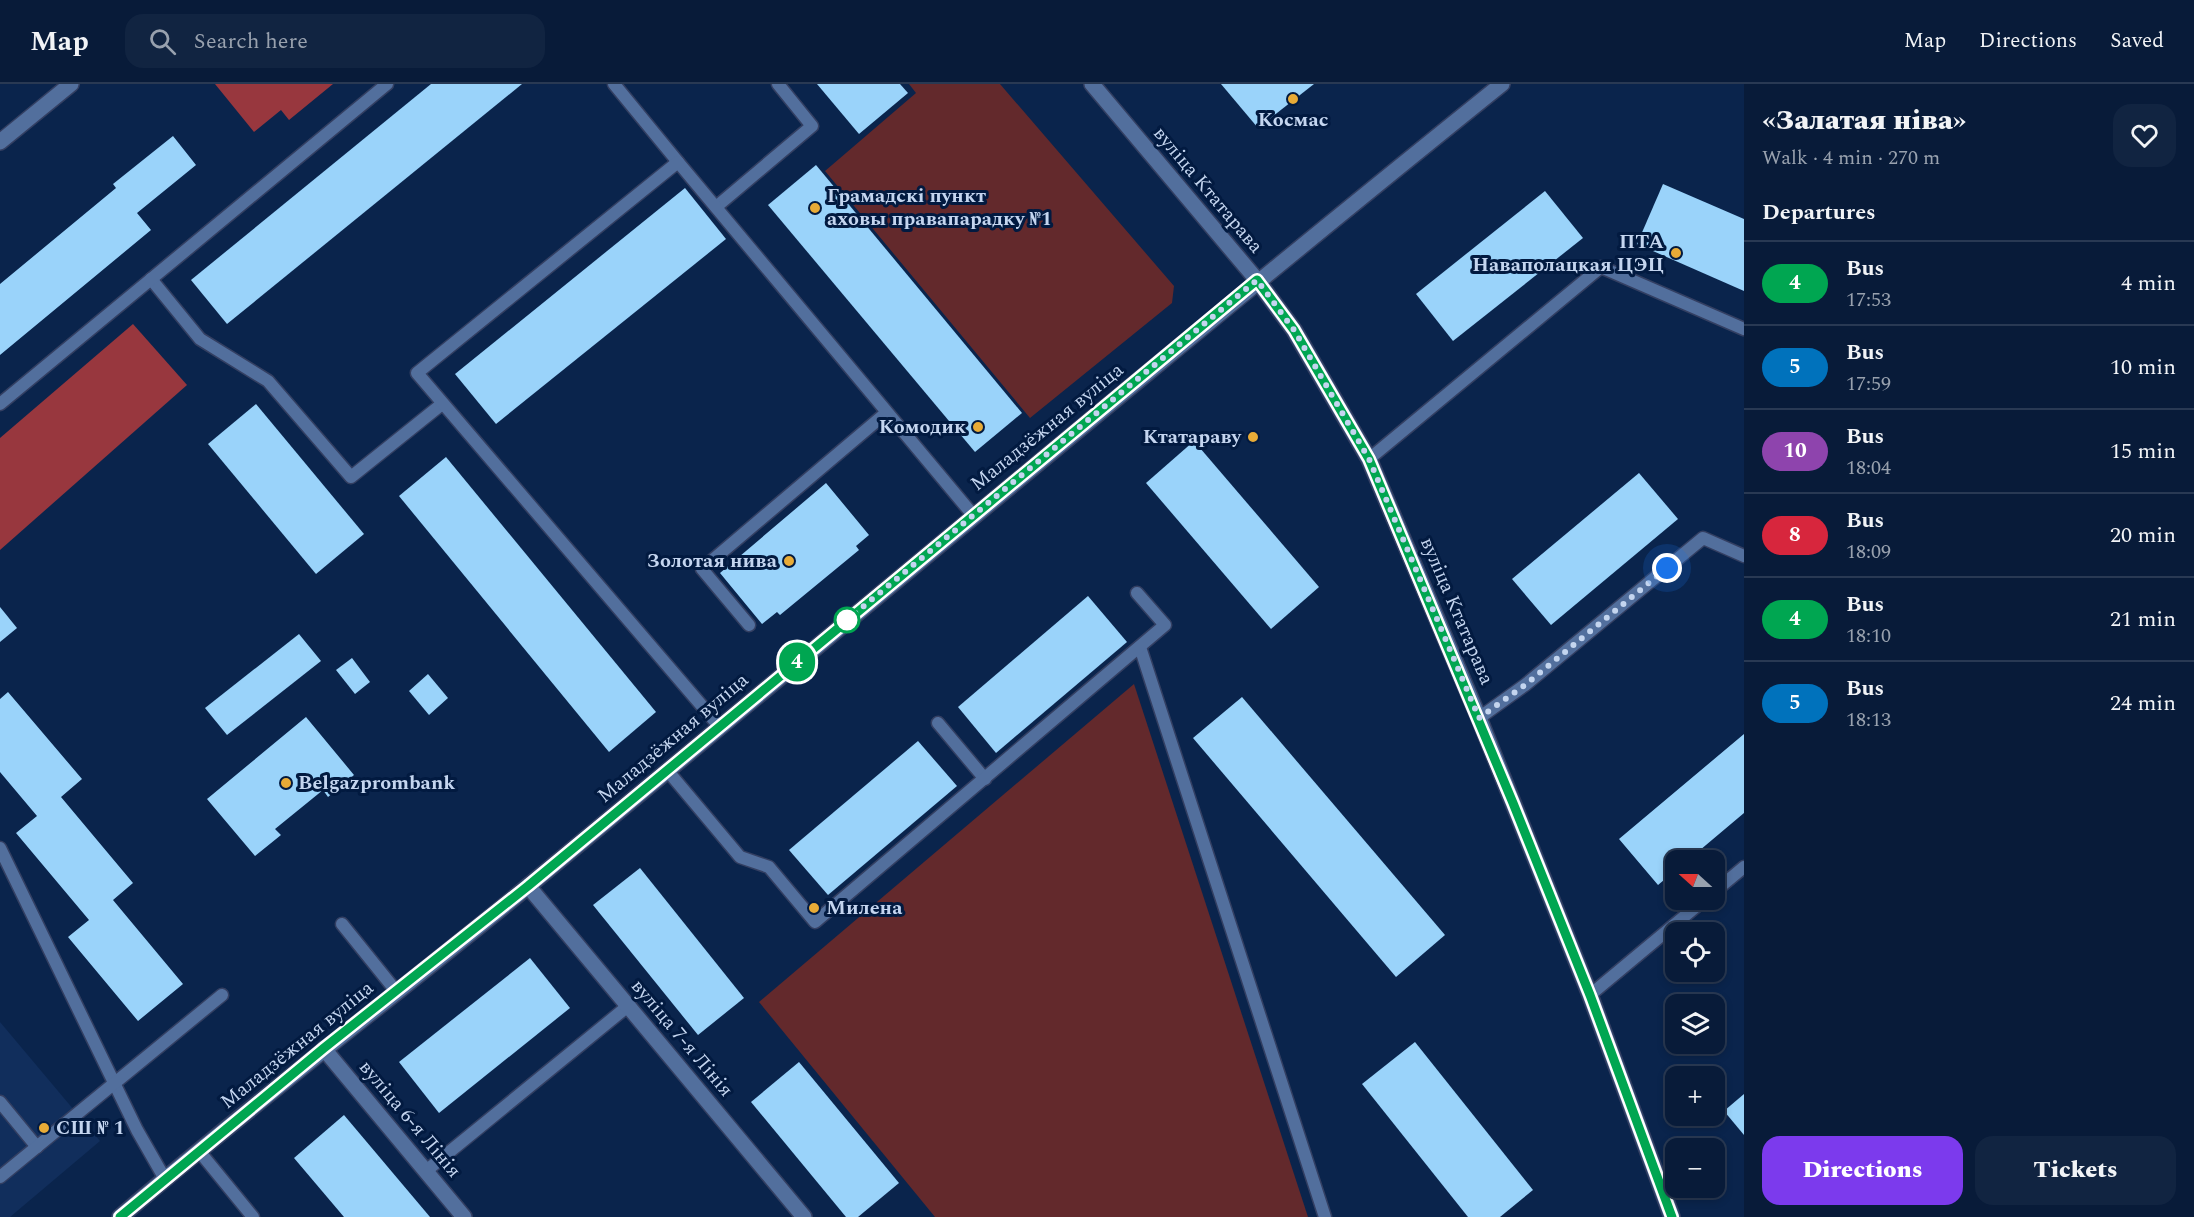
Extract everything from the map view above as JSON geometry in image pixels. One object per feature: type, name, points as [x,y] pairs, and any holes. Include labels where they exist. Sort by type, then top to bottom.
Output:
[{"type":"street","points":[[0,142],[71,84]]},
{"type":"street","name":"вуліца Ктатарава","points":[[1092,84],[1257,280],[1294,330],[1369,459],[1479,718],[1590,995],[1672,1217]]},
{"type":"street","name":"Маладзёжная вуліца","points":[[120,1217],[324,1048],[528,886],[1257,280],[1495,86]]},
{"type":"street","name":"вуліца 7-я Лінія","points":[[528,886],[804,1217]]},
{"type":"street","name":"вуліца 6-я Лінія","points":[[324,1048],[464,1217]]},
{"type":"lane","points":[[0,404],[387,84]]},
{"type":"lane","points":[[614,84],[973,515]]},
{"type":"lane","points":[[716,207],[812,126],[777,84]]},
{"type":"lane","points":[[678,162],[417,373],[720,727]]},
{"type":"lane","points":[[1369,459],[1601,267],[1744,329]]},
{"type":"lane","points":[[151,279],[200,339],[268,381],[351,477],[442,404]]},
{"type":"lane","points":[[749,625],[702,569],[886,413]]},
{"type":"lane","points":[[1479,718],[1525,685],[1703,538],[1744,556]]},
{"type":"lane","points":[[667,770],[740,857],[769,867],[815,922],[1165,625],[1137,592]]},
{"type":"lane","points":[[1140,647],[1325,1217]]},
{"type":"lane","points":[[938,723],[985,779]]},
{"type":"lane","points":[[0,848],[116,1082],[137,1130],[165,1179]]},
{"type":"lane","points":[[1725,883],[1744,867]]},
{"type":"lane","points":[[1590,995],[1692,910]]},
{"type":"lane","points":[[342,924],[396,991]]},
{"type":"lane","points":[[0,1178],[222,995]]},
{"type":"lane","points":[[426,1171],[628,1006]]},
{"type":"lane","points":[[0,1102],[37,1147]]},
{"type":"lane","points":[[199,1151],[253,1217]]},
{"type":"shaded area","points":[[215,84],[333,84],[289,120],[281,110],[254,132]]},
{"type":"shaded area","points":[[909,84],[1000,84],[1174,286],[1172,303],[1030,418],[825,171],[916,93]]},
{"type":"shaded area","points":[[133,324],[187,385],[0,550],[0,438]]},
{"type":"shaded area","points":[[1134,684],[1308,1217],[935,1217],[759,1002]]},
{"type":"shaded area","name":"СШ № 1","points":[[0,1022],[100,1141],[10,1217],[0,1217]]},
{"type":"building","points":[[431,84],[522,84],[227,324],[191,280]]},
{"type":"building","points":[[817,84],[900,84],[908,93],[859,134]]},
{"type":"building","points":[[1221,84],[1314,84],[1258,128]]},
{"type":"building","points":[[173,136],[196,165],[137,213],[151,230],[0,355],[0,284],[116,188],[113,184]]},
{"type":"building","points":[[816,165],[1022,413],[975,452],[768,205]]},
{"type":"building","points":[[1663,184],[1744,219],[1744,291],[1637,244]]},
{"type":"building","points":[[685,188],[726,239],[496,424],[455,374]]},
{"type":"building","points":[[1545,191],[1583,238],[1453,341],[1416,294]]},
{"type":"building","points":[[256,404],[364,534],[316,574],[208,444]]},
{"type":"building","points":[[1194,441],[1319,587],[1271,629],[1146,483]]},
{"type":"building","points":[[446,457],[656,712],[609,752],[399,496]]},
{"type":"building","points":[[1639,473],[1678,519],[1551,625],[1512,579]]},
{"type":"building","name":"Золотая нива","points":[[826,483],[869,535],[856,546],[859,550],[780,615],[777,612],[762,624],[720,573]]},
{"type":"building","points":[[1088,596],[1127,642],[996,753],[958,707]]},
{"type":"building","points":[[0,607],[17,628],[0,642]]},
{"type":"building","points":[[299,634],[321,661],[227,735],[205,708]]},
{"type":"building","points":[[352,658],[370,682],[355,694],[336,670]]},
{"type":"building","points":[[428,674],[448,698],[429,715],[409,691]]},
{"type":"building","points":[[8,692],[82,779],[61,797],[133,883],[113,900],[183,984],[138,1021],[68,937],[89,920],[16,833],[37,816],[0,772],[0,699]]},
{"type":"building","points":[[1242,697],[1445,935],[1396,977],[1193,738]]},
{"type":"building","name":"Belgazprombank","points":[[306,717],[354,775],[328,797],[323,790],[275,829],[281,835],[255,856],[207,799]]},
{"type":"building","points":[[1744,734],[1744,813],[1700,850],[1665,850],[1665,879],[1658,885],[1619,839]]},
{"type":"building","points":[[918,741],[957,786],[828,895],[789,850]]},
{"type":"building","points":[[640,868],[744,998],[698,1035],[593,905]]},
{"type":"building","points":[[530,958],[570,1008],[439,1113],[399,1062]]},
{"type":"building","points":[[1415,1042],[1533,1190],[1500,1217],[1468,1217],[1362,1084]]},
{"type":"building","points":[[799,1062],[899,1183],[858,1217],[846,1217],[751,1102]]},
{"type":"building","points":[[1744,1094],[1744,1135],[1725,1112]]},
{"type":"building","points":[[344,1115],[430,1217],[344,1217],[294,1158]]},
{"type":"bus line","name":"4","points":[[120,1217],[324,1048],[528,886],[1257,280],[1294,330],[1369,459],[1479,718],[1590,995],[1672,1217]]},
{"type":"place","name":"Космас","points":[[1293,99]]},
{"type":"place","name":"Грамадскі пункт аховы правапарадку №1","points":[[815,208]]},
{"type":"place","name":"ПТА Наваполацкая ЦЭЦ","points":[[1676,253]]},
{"type":"place","name":"Комодик","points":[[978,427]]},
{"type":"place","name":"Ктатараву","points":[[1253,437]]},
{"type":"place","name":"Золотая нива","points":[[789,561]]},
{"type":"place","name":"Belgazprombank","points":[[286,783]]},
{"type":"place","name":"Милена","points":[[814,908]]},
{"type":"place","name":"СШ № 1","points":[[44,1128]]},
{"type":"route","points":[[847,620],[1257,280],[1294,330],[1369,459],[1479,718],[1525,685],[1667,568]]}]
